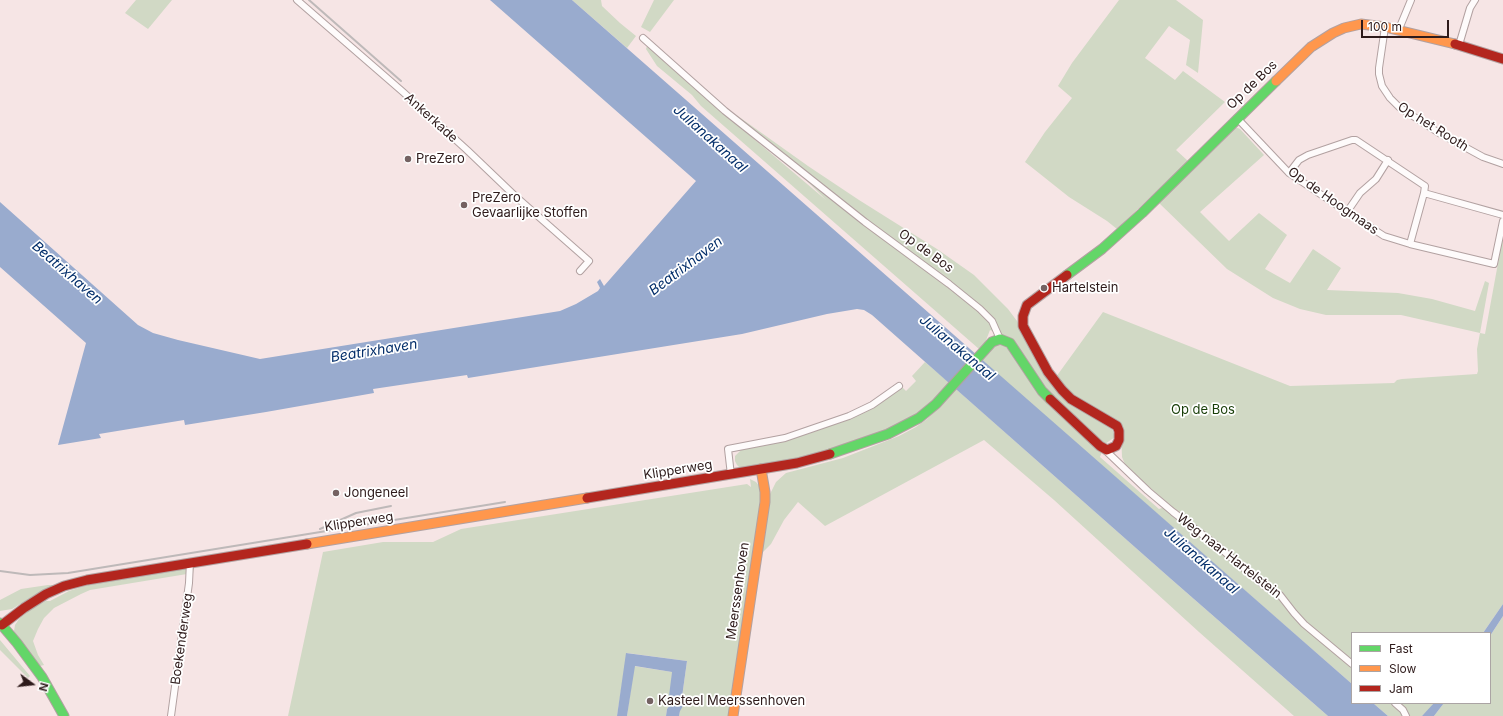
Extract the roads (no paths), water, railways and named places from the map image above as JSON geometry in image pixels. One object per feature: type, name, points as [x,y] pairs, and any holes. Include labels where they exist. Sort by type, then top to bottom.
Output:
[{"type":"street","name":"Ankerkade","points":[[297,0],[467,150],[514,196],[589,261],[580,271]]},
{"type":"street","points":[[1398,29],[1410,0]]},
{"type":"street","points":[[1459,45],[1470,8],[1475,0]]},
{"type":"street","name":"Op de Bos","points":[[643,38],[725,111],[865,222],[949,284],[980,309],[992,321],[1000,338],[1010,343],[1042,391],[1104,449],[1107,450],[1116,446],[1119,440],[1120,436],[1117,426],[1071,399],[1048,372],[1027,335],[1023,322],[1024,312],[1027,305],[1102,249],[1142,213],[1300,57],[1322,39],[1344,28],[1362,24],[1398,29],[1459,45],[1503,59]]},
{"type":"street","name":"Op het Rooth","points":[[1385,27],[1379,74],[1382,86],[1390,98],[1399,107],[1439,133],[1483,157],[1503,164]]},
{"type":"street","name":"Op de Hoogmaas","points":[[1237,118],[1289,173],[1380,234],[1410,244],[1494,264],[1503,221]]},
{"type":"street","points":[[1289,173],[1299,160],[1308,155],[1352,140],[1361,142],[1425,186],[1410,244]]},
{"type":"street","points":[[1346,212],[1360,192],[1376,179],[1388,160]]},
{"type":"street","points":[[1424,193],[1503,215]]},
{"type":"street","name":"Klipperweg","points":[[1,624],[46,594],[64,586],[91,579],[762,469],[831,454],[888,434],[919,418],[936,404],[992,342],[1000,338]]},
{"type":"street","name":"Klipperweg","points":[[731,474],[728,449],[785,438],[849,416],[872,405],[899,386]]},
{"type":"street","name":"Weg naar Hartelstein","points":[[1104,449],[1148,491],[1173,512],[1220,548],[1266,587],[1280,595],[1304,624],[1351,663]]},
{"type":"street","name":"Meerssenhoven","points":[[732,716],[765,502],[762,469]]},
{"type":"street","name":"Boekenderweg","points":[[171,716],[189,583],[190,562]]},
{"type":"street","points":[[1,624],[17,643],[42,678],[64,716]]},
{"type":"street","points":[[1396,704],[1404,710],[1406,716]]},
{"type":"water","points":[[490,0],[572,0],[1351,683],[1351,704],[1374,704],[1388,716],[1328,716],[872,315],[864,310],[857,309],[827,314],[742,334],[468,378],[467,375],[373,389],[374,393],[266,412],[185,425],[184,420],[99,434],[101,438],[58,445],[86,343],[0,267],[0,202],[138,325],[153,333],[178,340],[260,359],[560,311],[576,304],[598,291],[600,288],[597,282],[600,279],[604,286],[696,181]]},
{"type":"water","points":[[1503,604],[1503,616],[1491,634],[1491,632],[1484,632]]},
{"type":"water","points":[[626,653],[687,661],[682,697],[683,706],[679,716],[666,716],[671,698],[669,696],[672,672],[635,666],[627,716],[617,716]]},
{"type":"water","points":[[1433,704],[1443,704],[1434,716],[1422,716]]},
{"type":"railway","points":[[309,0],[401,81]]},
{"type":"railway","points":[[0,571],[30,575],[68,573],[505,502]]},
{"type":"railway","points":[[320,529],[356,513],[391,506]]},
{"type":"place","name":"PreZero","points":[[408,159]]},
{"type":"place","name":"PreZero Gevaarlijke Stoffen","points":[[464,205]]},
{"type":"place","name":"Hartelstein","points":[[1044,288]]},
{"type":"place","name":"Jongeneel","points":[[336,493]]},
{"type":"place","name":"Kasteel Meerssenhoven","points":[[650,701]]},
{"type":"water label","name":"Julianakanaal","points":[[710,139]]},
{"type":"water label","name":"Beatrixhaven","points":[[686,266]]},
{"type":"water label","name":"Beatrixhaven","points":[[67,273]]},
{"type":"water label","name":"Julianakanaal","points":[[957,348]]},
{"type":"water label","name":"Beatrixhaven","points":[[374,351]]},
{"type":"water label","name":"Julianakanaal","points":[[1201,561]]}]
